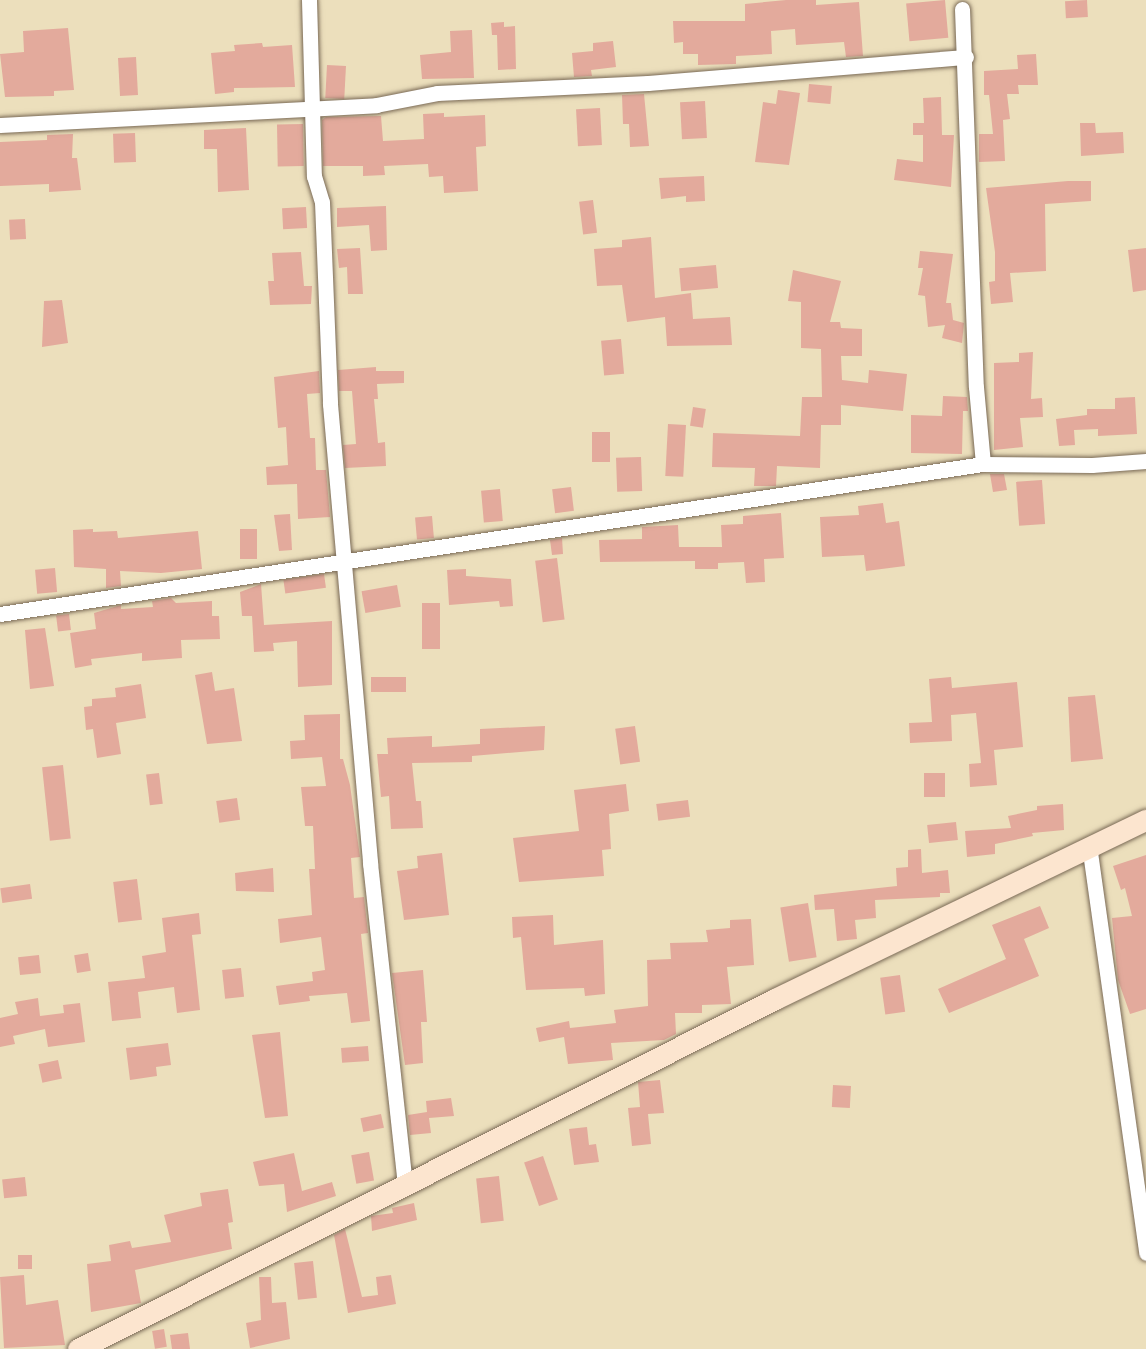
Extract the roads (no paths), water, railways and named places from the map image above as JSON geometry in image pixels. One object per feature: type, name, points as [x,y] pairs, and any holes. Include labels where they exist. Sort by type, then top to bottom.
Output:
[{"type":"street","points":[[309,0],[314,176],[322,202],[330,404],[370,863],[405,1183]]},
{"type":"street","points":[[962,9],[966,57],[969,222],[983,464]]},
{"type":"street","points":[[0,125],[313,106],[376,105],[437,93],[648,83],[966,57]]},
{"type":"street","points":[[0,614],[983,464],[1092,465],[1146,461]]},
{"type":"street","points":[[78,1349],[405,1183],[1089,845],[1146,820]]},
{"type":"street","points":[[1089,845],[1146,1253]]}]
